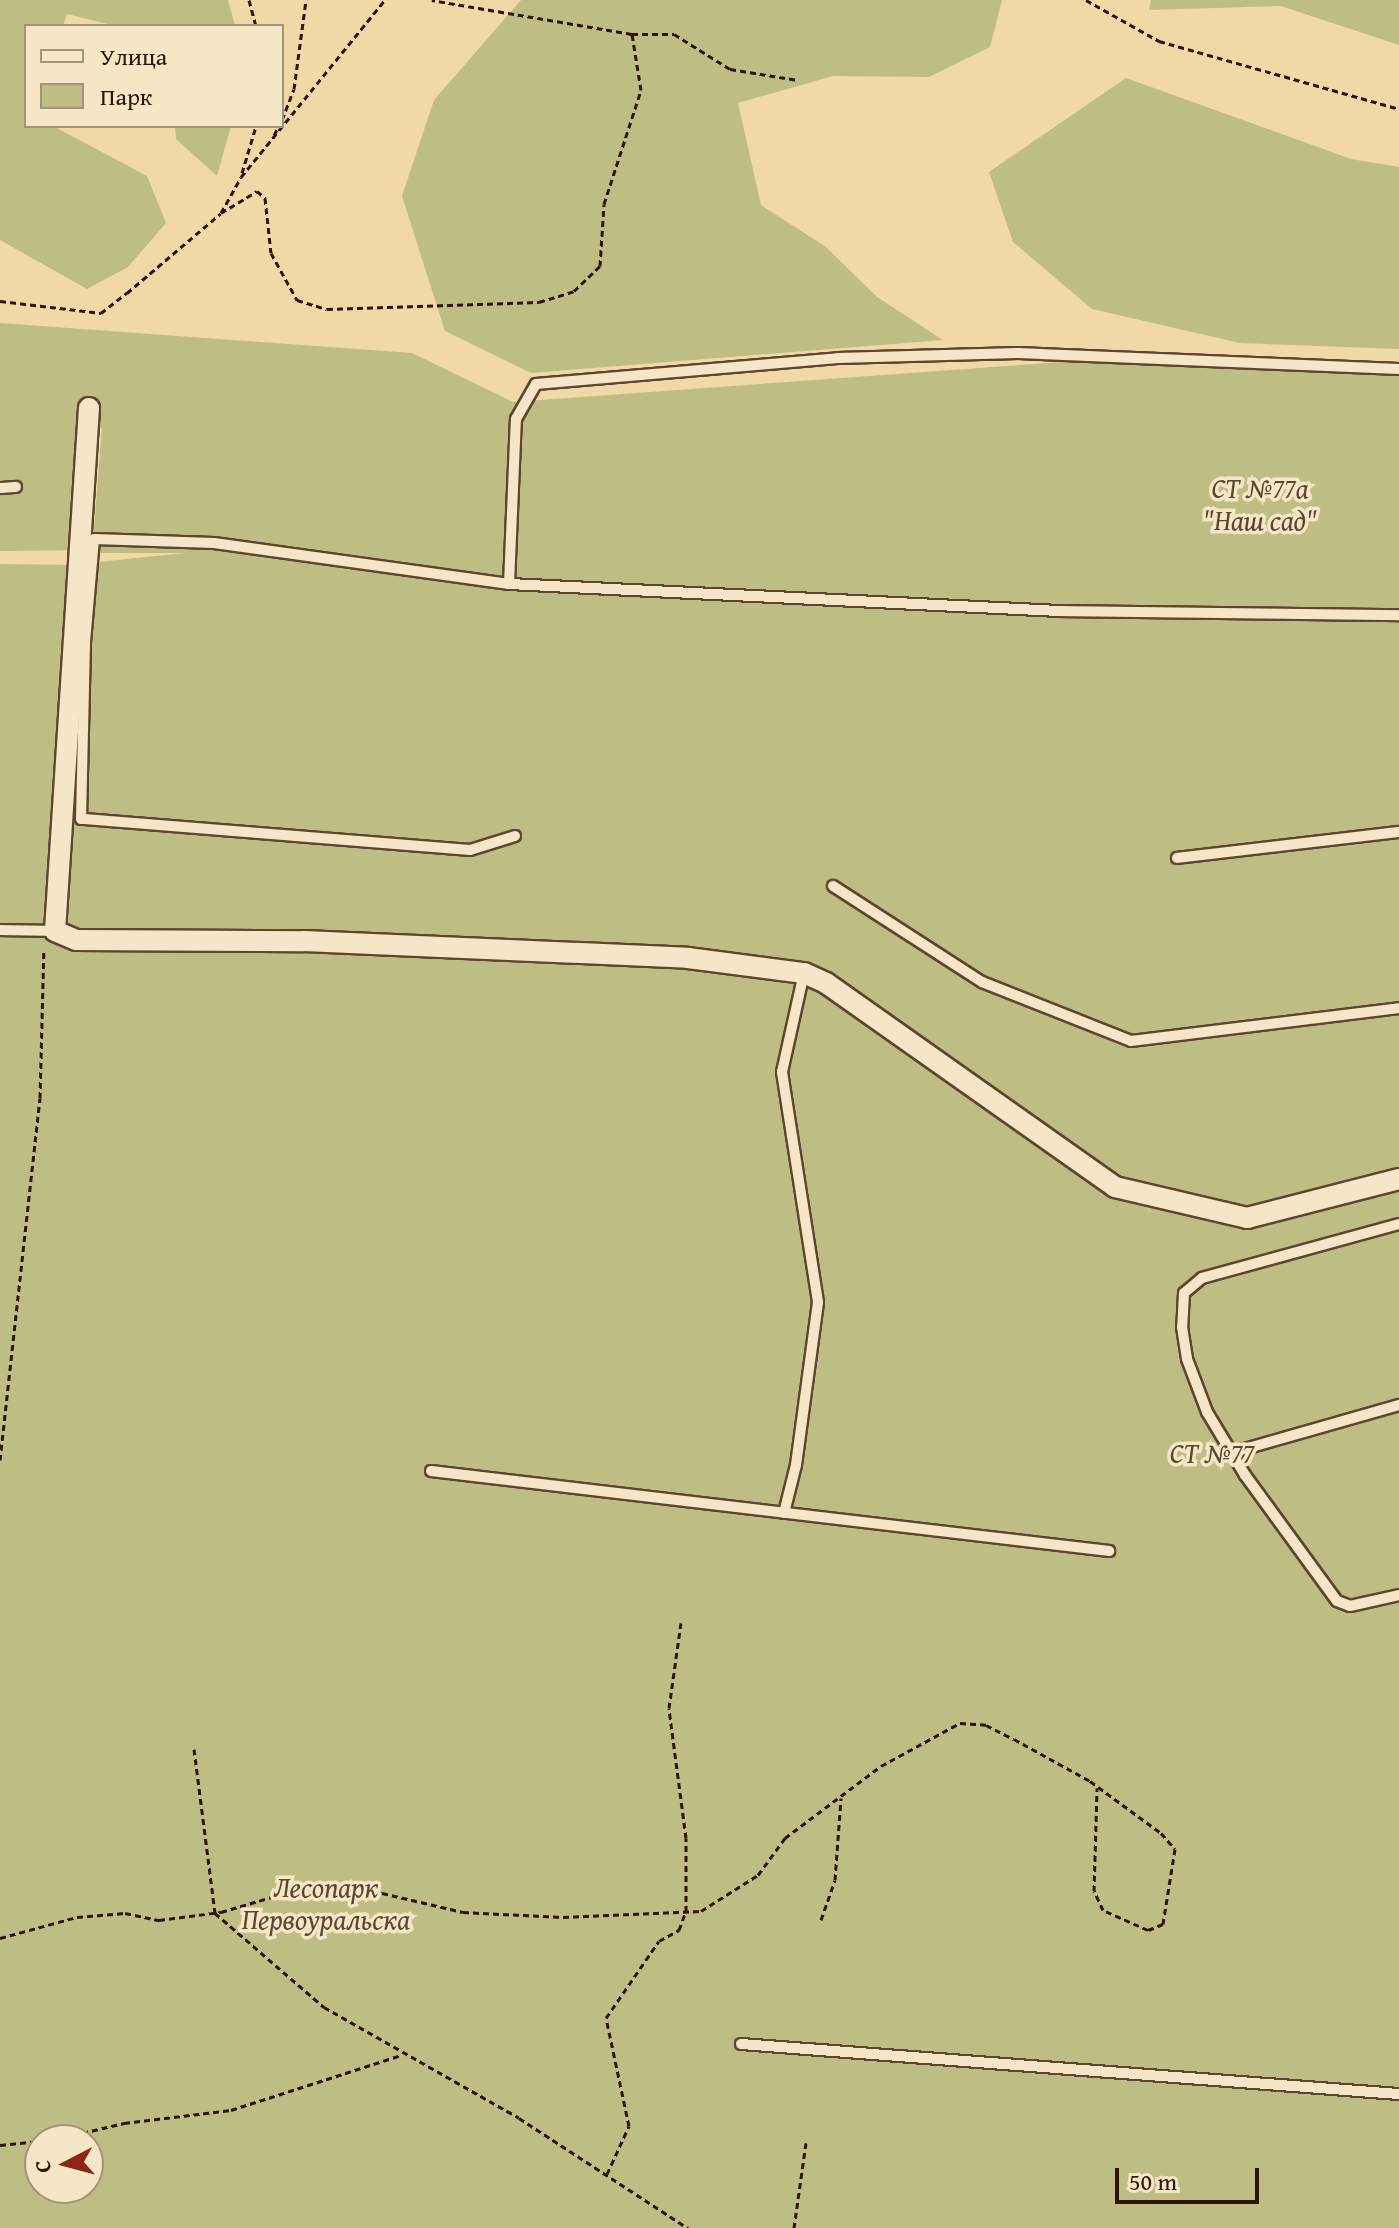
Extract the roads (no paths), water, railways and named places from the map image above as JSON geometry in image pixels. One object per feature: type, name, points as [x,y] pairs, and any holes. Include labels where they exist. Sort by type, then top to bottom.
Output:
[{"type":"street","points":[[89,408],[55,931],[76,940],[304,941],[688,958],[804,973],[826,983],[1115,1187],[1247,1218],[1399,1179]]},
{"type":"lane","points":[[509,584],[516,419],[536,384],[838,358],[1018,353],[1399,369]]},
{"type":"lane","points":[[0,488],[16,487]]},
{"type":"lane","points":[[515,836],[470,850],[81,819],[85,642],[94,539],[214,543],[509,584],[1060,611],[1399,615]]},
{"type":"lane","points":[[1177,858],[1399,832]]},
{"type":"lane","points":[[833,886],[982,982],[1131,1041],[1399,1008]]},
{"type":"lane","points":[[0,930],[55,931]]},
{"type":"lane","points":[[784,1513],[796,1465],[818,1302],[782,1072],[804,973]]},
{"type":"lane","points":[[1399,1224],[1202,1278],[1187,1287],[1182,1327],[1187,1359],[1207,1412],[1337,1601],[1350,1606],[1399,1595]]},
{"type":"lane","points":[[1234,1452],[1399,1405]]},
{"type":"lane","points":[[431,1471],[1109,1551]]},
{"type":"lane","points":[[741,2044],[1399,2094]]},
{"type":"park label","name":"СТ №77а \"Наш сад\"","points":[[1260,504]]},
{"type":"park label","name":"СТ №77","points":[[1212,1453]]},
{"type":"park label","name":"Лесопарк Первоуральска","points":[[326,1903]]}]
